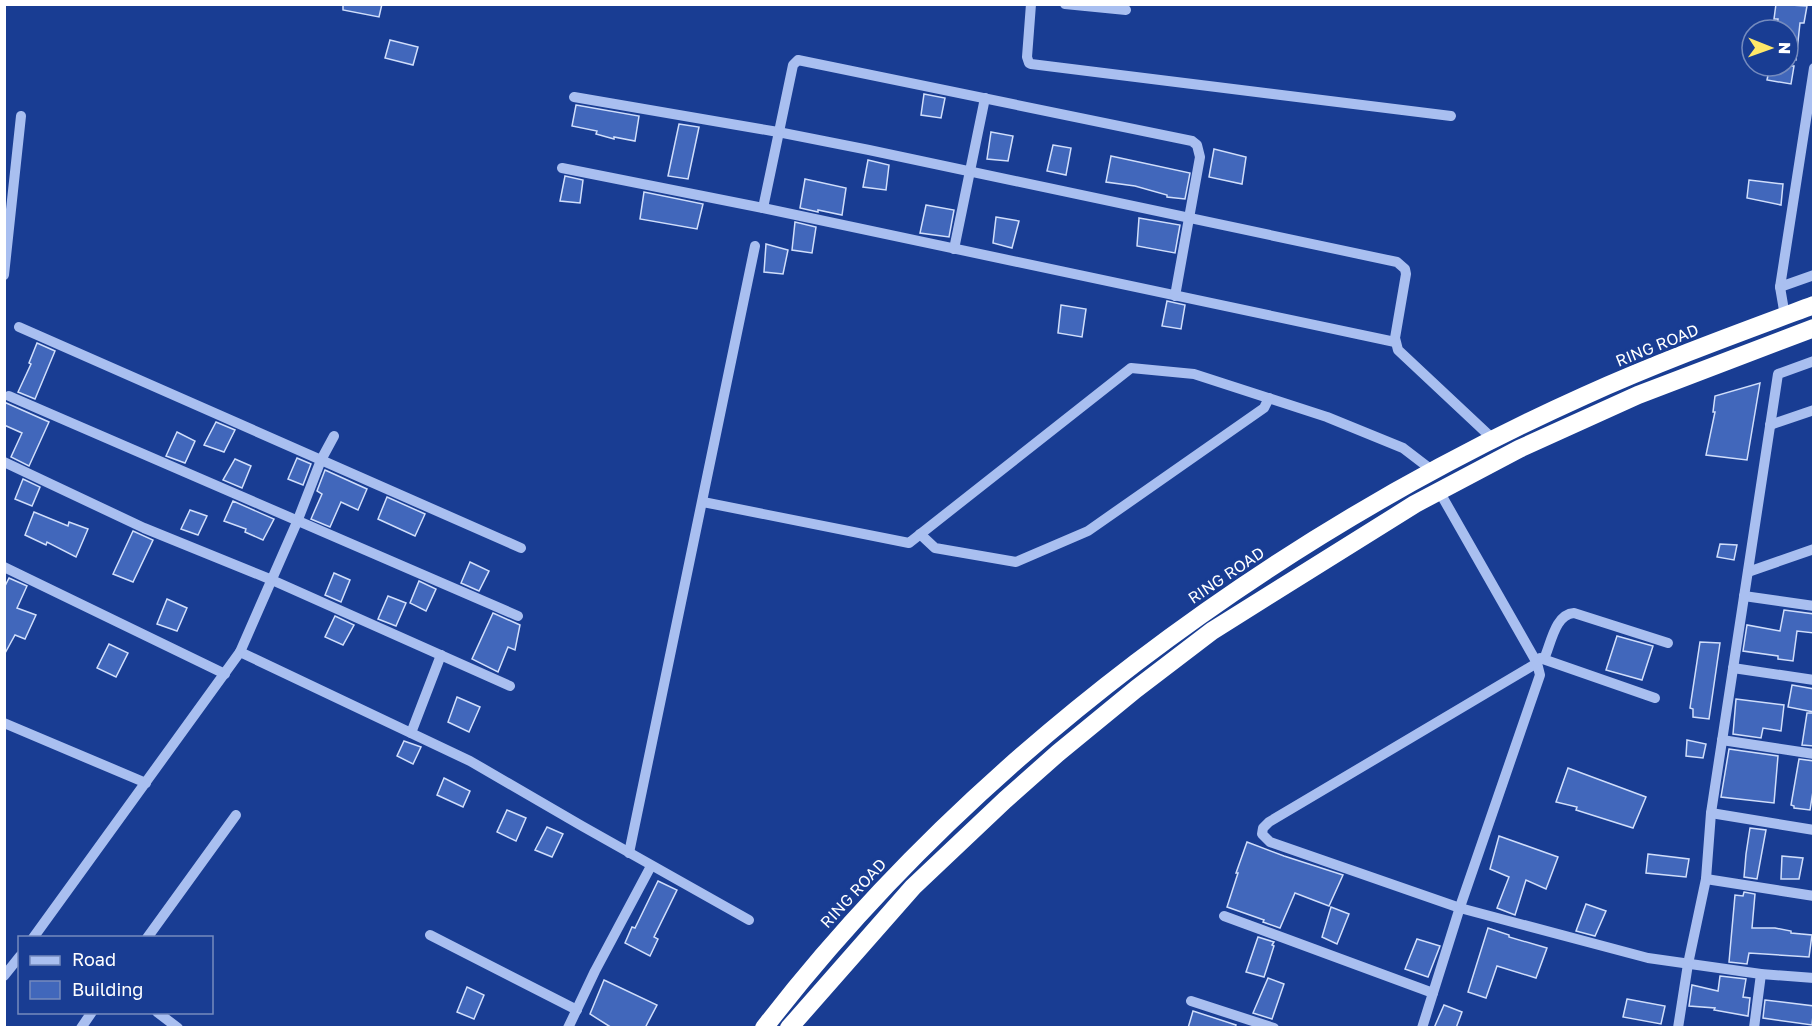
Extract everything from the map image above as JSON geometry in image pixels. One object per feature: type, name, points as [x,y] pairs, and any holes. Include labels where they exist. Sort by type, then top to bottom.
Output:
[{"type":"highway","name":"RING ROAD","points":[[764,1028],[790,993],[863,908],[936,834],[1042,739],[1176,632],[1328,531],[1433,471],[1582,397],[1641,371],[1814,305]]},
{"type":"highway","points":[[789,1028],[913,887],[1005,800],[1066,746],[1212,631],[1309,569],[1439,491],[1520,449],[1638,395],[1814,327]]},
{"type":"street","points":[[1031,4],[1027,57],[1031,64],[1451,116]]},
{"type":"street","points":[[1065,4],[1126,10]]},
{"type":"street","points":[[763,208],[793,65],[798,60],[1192,141],[1197,145],[1200,157],[1175,296]]},
{"type":"street","points":[[1785,316],[1780,287],[1809,127],[1814,68]]},
{"type":"street","points":[[574,97],[778,132],[1397,262],[1402,265],[1406,274],[1395,342],[1400,354],[1494,440]]},
{"type":"street","points":[[954,249],[985,98]]},
{"type":"street","points":[[4,275],[21,116]]},
{"type":"street","points":[[562,168],[763,208],[1395,342]]},
{"type":"street","points":[[629,853],[755,246]]},
{"type":"street","points":[[1780,287],[1814,275]]},
{"type":"street","points":[[19,327],[521,548]]},
{"type":"street","points":[[1678,1028],[1688,963],[1706,879],[1711,813],[1778,374],[1814,361]]},
{"type":"street","points":[[703,502],[909,543],[1131,368],[1194,374],[1327,417],[1404,448],[1433,471]]},
{"type":"street","points":[[9,396],[518,616]]},
{"type":"street","points":[[920,534],[935,548],[1016,562],[1088,531],[1264,408],[1269,398]]},
{"type":"street","points":[[1770,425],[1814,410]]},
{"type":"street","points":[[34,936],[240,652],[297,522],[321,460],[334,436]]},
{"type":"street","points":[[4,462],[144,528],[272,580],[510,686]]},
{"type":"street","points":[[1422,1028],[1460,908],[1540,675],[1538,659],[1439,491]]},
{"type":"street","points":[[1748,572],[1814,549]]},
{"type":"street","points":[[4,567],[225,674]]},
{"type":"street","points":[[1744,596],[1814,606]]},
{"type":"street","points":[[1668,643],[1574,613],[1567,613],[1560,619],[1538,659],[1269,822],[1263,828],[1262,834],[1270,842],[1460,908],[1648,958],[1761,974],[1814,978]]},
{"type":"street","points":[[240,652],[470,761],[749,920]]},
{"type":"street","points":[[411,733],[441,655]]},
{"type":"street","points":[[1538,659],[1655,699]]},
{"type":"street","points":[[1733,668],[1814,680]]},
{"type":"street","points":[[4,723],[146,783]]},
{"type":"street","points":[[1722,740],[1814,754]]},
{"type":"street","points":[[1711,813],[1814,830]]},
{"type":"street","points":[[148,936],[237,815]]},
{"type":"street","points":[[568,1028],[595,971],[651,866]]},
{"type":"street","points":[[1706,879],[1814,896]]},
{"type":"street","points":[[1224,916],[1433,993]]},
{"type":"street","points":[[430,935],[577,1010]]},
{"type":"street","points":[[4,976],[18,958]]},
{"type":"street","points":[[1754,1028],[1761,974]]},
{"type":"street","points":[[1191,1000],[1274,1028]]},
{"type":"street","points":[[81,1028],[91,1014]]},
{"type":"street","points":[[160,1014],[178,1028]]},
{"type":"building","points":[[343,4],[382,4],[379,17],[343,10]]},
{"type":"building","points":[[1776,4],[1807,6],[1804,23],[1800,23],[1800,18],[1774,18]]},
{"type":"building","points":[[390,40],[418,47],[413,65],[385,58]]},
{"type":"building","points":[[1767,78],[1792,78],[1791,84],[1767,80]]},
{"type":"building","points":[[924,94],[945,98],[941,118],[921,115]]},
{"type":"building","points":[[576,105],[639,116],[635,141],[614,137],[614,139],[596,134],[597,131],[572,126]]},
{"type":"building","points":[[679,124],[699,127],[688,179],[668,176]]},
{"type":"building","points":[[991,132],[1013,136],[1008,161],[987,159]]},
{"type":"building","points":[[1053,145],[1071,148],[1066,175],[1047,171]]},
{"type":"building","points":[[1214,149],[1246,157],[1242,184],[1209,177]]},
{"type":"building","points":[[1111,156],[1190,173],[1185,199],[1167,197],[1167,195],[1135,186],[1106,182]]},
{"type":"building","points":[[868,160],[889,165],[886,190],[863,187]]},
{"type":"building","points":[[565,176],[583,180],[580,203],[560,201]]},
{"type":"building","points":[[805,179],[846,188],[842,215],[800,208]]},
{"type":"building","points":[[1749,180],[1783,184],[1781,205],[1747,198]]},
{"type":"building","points":[[644,192],[703,204],[697,229],[640,219]]},
{"type":"building","points":[[926,205],[954,210],[949,237],[920,233]]},
{"type":"building","points":[[996,217],[1019,221],[1012,248],[993,243]]},
{"type":"building","points":[[1139,218],[1180,225],[1175,253],[1137,246]]},
{"type":"building","points":[[795,222],[816,227],[812,253],[792,250]]},
{"type":"building","points":[[766,244],[788,250],[783,274],[764,272]]},
{"type":"building","points":[[1167,301],[1185,305],[1181,329],[1162,326]]},
{"type":"building","points":[[1061,305],[1086,309],[1082,337],[1058,333]]},
{"type":"building","points":[[37,343],[55,351],[35,399],[18,392],[31,364],[29,363]]},
{"type":"building","points":[[1760,383],[1747,460],[1706,455],[1715,412],[1713,412],[1715,396]]},
{"type":"building","points":[[4,402],[49,422],[29,466],[11,457],[22,433],[4,425]]},
{"type":"building","points":[[216,422],[235,430],[224,452],[204,445]]},
{"type":"building","points":[[177,432],[195,441],[185,463],[166,456]]},
{"type":"building","points":[[297,458],[311,464],[303,485],[288,479]]},
{"type":"building","points":[[235,459],[251,466],[242,488],[223,480]]},
{"type":"building","points":[[325,470],[367,489],[358,510],[341,502],[330,527],[311,519],[322,494],[317,491]]},
{"type":"building","points":[[23,479],[40,487],[32,506],[15,499]]},
{"type":"building","points":[[387,497],[425,514],[415,536],[378,519]]},
{"type":"building","points":[[233,501],[274,519],[263,540],[245,532],[246,529],[224,521]]},
{"type":"building","points":[[190,510],[207,516],[198,535],[181,529]]},
{"type":"building","points":[[34,512],[68,526],[69,522],[88,529],[76,557],[47,542],[46,545],[25,535]]},
{"type":"building","points":[[133,531],[153,540],[133,582],[113,574]]},
{"type":"building","points":[[1720,544],[1737,545],[1734,560],[1717,557]]},
{"type":"building","points":[[470,562],[489,571],[479,591],[461,583]]},
{"type":"building","points":[[334,573],[350,580],[341,602],[325,595]]},
{"type":"building","points":[[9,578],[27,586],[17,608],[36,615],[25,639],[15,635],[4,655],[4,588]]},
{"type":"building","points":[[419,581],[436,589],[426,611],[410,603]]},
{"type":"building","points":[[388,596],[406,603],[396,626],[378,619]]},
{"type":"building","points":[[167,599],[187,608],[177,631],[157,624]]},
{"type":"building","points":[[1784,610],[1814,614],[1814,633],[1797,631],[1793,661],[1778,659],[1778,656],[1743,651],[1747,625],[1780,631]]},
{"type":"building","points":[[493,613],[520,625],[515,650],[508,647],[498,672],[472,659]]},
{"type":"building","points":[[335,616],[354,625],[343,645],[325,637]]},
{"type":"building","points":[[1617,636],[1653,646],[1642,680],[1606,670]]},
{"type":"building","points":[[1700,642],[1720,643],[1709,719],[1693,717],[1693,709],[1690,708]]},
{"type":"building","points":[[109,644],[128,653],[116,677],[97,668]]},
{"type":"building","points":[[1792,685],[1814,689],[1814,712],[1788,707]]},
{"type":"building","points":[[457,697],[480,707],[469,732],[448,722]]},
{"type":"building","points":[[1736,699],[1784,705],[1781,731],[1763,728],[1761,738],[1733,734]]},
{"type":"building","points":[[1807,713],[1814,713],[1814,746],[1802,745]]},
{"type":"building","points":[[1687,740],[1706,744],[1703,758],[1686,756]]},
{"type":"building","points":[[404,741],[421,747],[413,764],[397,756]]},
{"type":"building","points":[[1729,749],[1778,756],[1774,803],[1721,797]]},
{"type":"building","points":[[1799,759],[1814,761],[1814,785],[1810,810],[1794,808],[1791,805]]},
{"type":"building","points":[[1568,768],[1646,797],[1633,828],[1576,810],[1577,807],[1556,802]]},
{"type":"building","points":[[444,778],[470,791],[463,807],[437,795]]},
{"type":"building","points":[[507,810],[526,818],[516,841],[497,832]]},
{"type":"building","points":[[547,827],[563,834],[552,857],[535,850]]},
{"type":"building","points":[[1750,828],[1766,830],[1757,879],[1744,877]]},
{"type":"building","points":[[1499,836],[1558,857],[1546,889],[1526,880],[1515,915],[1497,908],[1509,877],[1490,869]]},
{"type":"building","points":[[1247,842],[1343,875],[1329,906],[1295,893],[1280,928],[1227,907]]},
{"type":"building","points":[[1648,854],[1689,859],[1686,877],[1646,873]]},
{"type":"building","points":[[1782,856],[1803,858],[1799,879],[1781,879]]},
{"type":"building","points":[[658,881],[677,890],[654,937],[658,939],[650,956],[625,943]]},
{"type":"building","points":[[1744,892],[1755,894],[1752,928],[1775,928],[1791,931],[1791,933],[1812,935],[1809,957],[1749,953],[1747,964],[1729,962],[1735,895],[1743,896]]},
{"type":"building","points":[[1586,904],[1606,911],[1595,936],[1576,931]]},
{"type":"building","points":[[1331,907],[1349,914],[1337,944],[1322,937]]},
{"type":"building","points":[[1488,928],[1547,948],[1536,978],[1497,966],[1486,998],[1468,992]]},
{"type":"building","points":[[1258,937],[1274,942],[1264,977],[1246,972]]},
{"type":"building","points":[[1417,939],[1440,946],[1428,977],[1405,969]]},
{"type":"building","points":[[1720,976],[1746,979],[1743,997],[1750,998],[1748,1016],[1714,1010],[1715,1008],[1689,1006],[1692,985],[1718,991]]},
{"type":"building","points":[[1268,978],[1284,984],[1272,1019],[1253,1013]]},
{"type":"building","points":[[604,980],[657,1005],[645,1028],[612,1028],[590,1014]]},
{"type":"building","points":[[467,987],[484,995],[474,1019],[457,1012]]},
{"type":"building","points":[[1627,999],[1665,1006],[1661,1024],[1623,1017]]},
{"type":"building","points":[[1765,1000],[1814,1006],[1812,1025],[1763,1018]]},
{"type":"building","points":[[1444,1005],[1462,1012],[1456,1028],[1434,1028]]},
{"type":"building","points":[[1193,1011],[1236,1025],[1235,1028],[1188,1028]]}]
